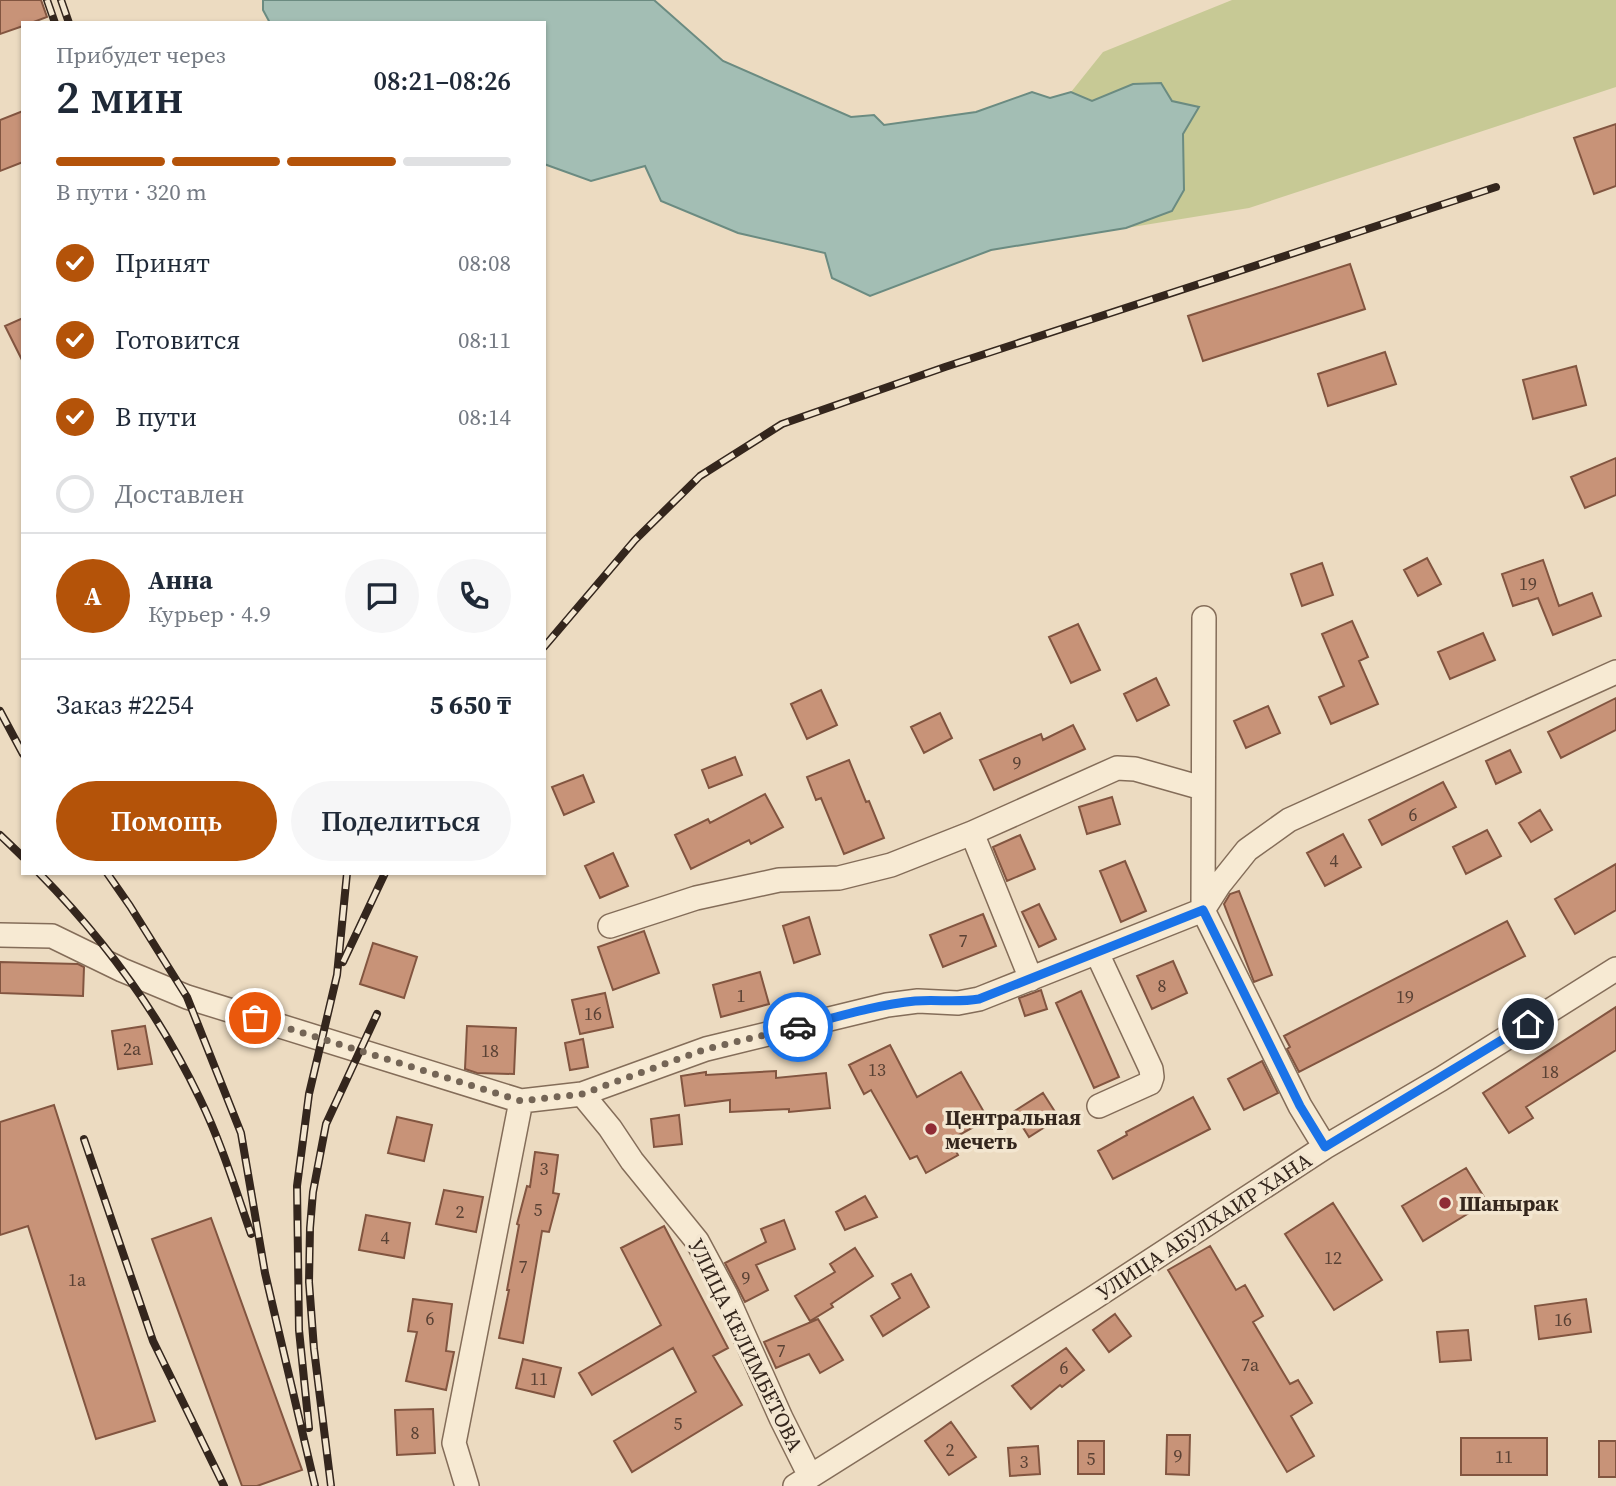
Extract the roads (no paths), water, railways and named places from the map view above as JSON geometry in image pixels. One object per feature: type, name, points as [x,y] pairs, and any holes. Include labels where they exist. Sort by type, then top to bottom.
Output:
[{"type":"street","points":[[1204,618],[1203,910],[1300,1106],[1325,1147]]},
{"type":"street","points":[[0,935],[52,936],[187,998],[521,1101],[582,1094],[706,1049],[887,1005],[918,1001],[958,1003],[979,999],[1203,910],[1247,850],[1289,820],[1616,672]]},
{"type":"street","points":[[610,926],[696,898],[767,882],[839,878],[891,865],[972,833],[1117,768],[1135,769],[1202,788]]},
{"type":"street","points":[[972,833],[1031,979]]},
{"type":"street","points":[[1097,953],[1151,1069],[1152,1077],[1150,1083],[1099,1106]]},
{"type":"street","name":"УЛИЦА АБУЛХАИР ХАНА","points":[[802,1481],[1092,1299],[1325,1147],[1441,1079],[1616,968]]},
{"type":"street","name":"УЛИЦА КЕЛИМБЕТОВА","points":[[582,1094],[697,1241],[726,1295],[802,1481]]},
{"type":"street","points":[[467,1486],[454,1443],[521,1101]]},
{"type":"railway","points":[[47,0],[54,21]]},
{"type":"railway","points":[[61,0],[68,21]]},
{"type":"railway","points":[[546,645],[635,540],[700,476],[782,424],[945,367],[1496,187]]},
{"type":"railway","points":[[0,711],[21,750]]},
{"type":"railway","points":[[0,835],[21,855]]},
{"type":"railway","points":[[41,875],[108,951],[167,1038],[208,1115],[251,1234]]},
{"type":"railway","points":[[108,875],[187,997],[241,1133],[265,1273],[315,1486]]},
{"type":"railway","points":[[309,1428],[299,1330],[297,1186],[309,1094],[337,975],[347,875]]},
{"type":"railway","points":[[343,962],[384,875]]},
{"type":"railway","points":[[331,1486],[314,1349],[309,1282],[313,1192],[326,1124],[377,1014]]},
{"type":"railway","points":[[84,1139],[153,1341],[224,1486]]},
{"type":"place","name":"Центральная мечеть","points":[[931,1129]]},
{"type":"place","name":"Шанырак","points":[[1445,1203]]}]
